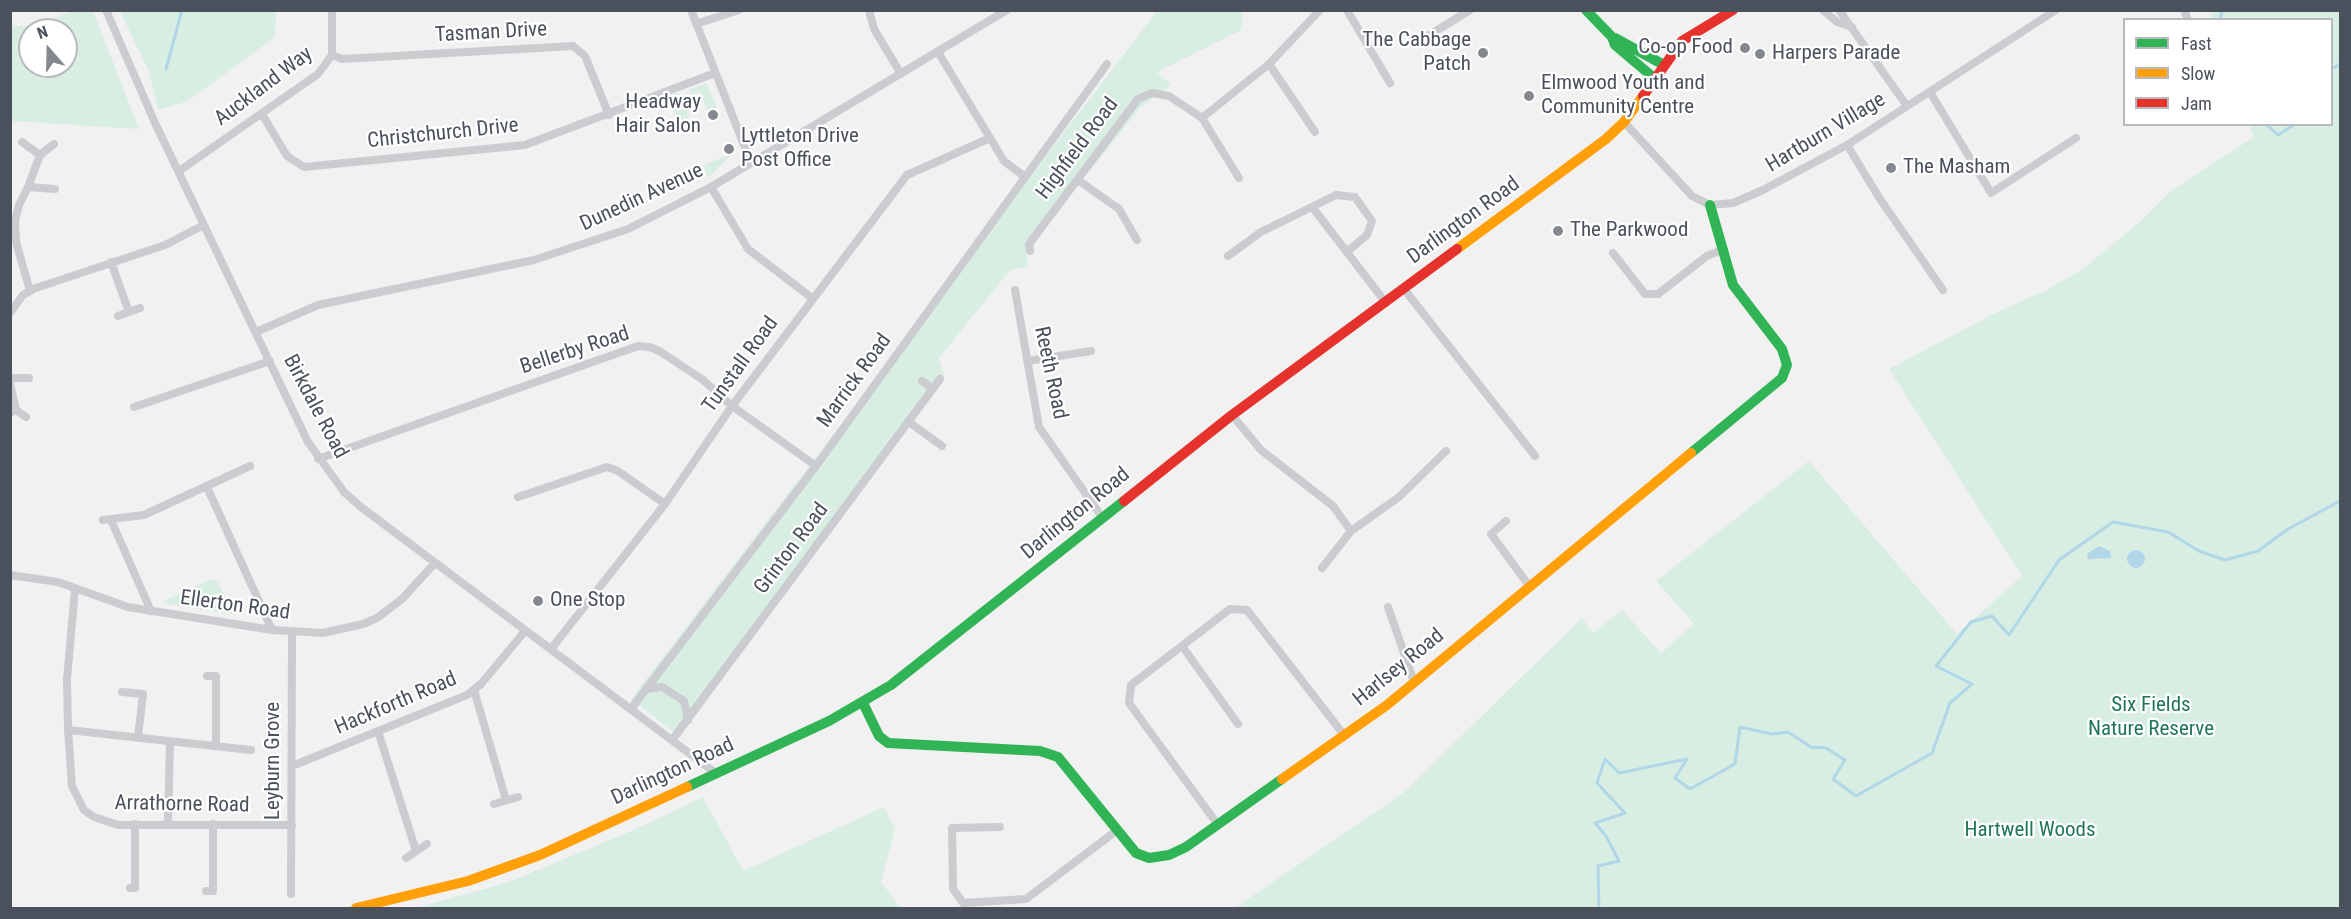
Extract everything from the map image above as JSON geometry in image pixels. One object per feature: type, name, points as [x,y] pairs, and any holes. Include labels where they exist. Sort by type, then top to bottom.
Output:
[{"type":"street","name":"Birkdale Road","points":[[106,10],[178,171],[318,459],[344,492],[717,774]]},
{"type":"street","name":"Auckland Way","points":[[178,171],[318,74],[332,55],[332,10]]},
{"type":"street","points":[[691,10],[751,164]]},
{"type":"street","points":[[696,24],[739,10]]},
{"type":"street","points":[[869,10],[874,29],[901,74]]},
{"type":"street","name":"Dunedin Avenue","points":[[256,332],[318,305],[534,260],[628,229],[751,164],[1007,10]]},
{"type":"street","points":[[1239,178],[1202,118],[1269,64],[1320,10]]},
{"type":"street","points":[[1347,10],[1390,83]]},
{"type":"street","points":[[1423,39],[1470,10]]},
{"type":"street","points":[[1586,10],[1612,37],[1664,65]]},
{"type":"street","name":"Darlington Road","points":[[356,909],[468,881],[540,855],[717,774],[863,703],[891,685],[990,609],[1232,415],[1585,156],[1624,122],[1682,41],[1733,10]]},
{"type":"street","points":[[1823,10],[1837,22],[1853,27]]},
{"type":"street","name":"Hartburn Village","points":[[1710,205],[1722,206],[1748,198],[1847,145],[2056,10]]},
{"type":"street","points":[[1837,22],[1840,12]]},
{"type":"street","points":[[1840,12],[1853,27],[1907,106]]},
{"type":"street","points":[[1612,37],[1615,45],[1654,78]]},
{"type":"street","name":"Tasman Drive","points":[[332,55],[342,59],[573,46],[585,56],[609,115]]},
{"type":"street","points":[[938,52],[1004,161],[1025,177]]},
{"type":"street","points":[[1269,64],[1315,132]]},
{"type":"street","name":"Marrick Road","points":[[631,709],[816,466],[1105,69]]},
{"type":"street","name":"Christchurch Drive","points":[[262,114],[287,156],[304,167],[525,145],[715,73]]},
{"type":"street","points":[[1930,92],[1991,193],[2076,138]]},
{"type":"street","name":"Highfield Road","points":[[1030,251],[1029,244],[1138,99],[1152,93],[1169,96],[1202,118]]},
{"type":"street","points":[[1624,122],[1681,185],[1700,202],[1710,205]]},
{"type":"street","name":"Tunstall Road","points":[[551,650],[665,504],[732,406],[907,175],[990,138]]},
{"type":"street","points":[[22,142],[40,155]]},
{"type":"street","points":[[30,291],[16,242],[15,221],[19,205],[40,155],[54,144]]},
{"type":"street","points":[[1847,145],[1880,199],[1943,290]]},
{"type":"street","points":[[1078,180],[1119,209],[1137,240]]},
{"type":"street","points":[[28,187],[55,189]]},
{"type":"street","points":[[711,187],[748,249],[812,298]]},
{"type":"street","points":[[1228,256],[1262,232],[1336,195],[1355,197],[1372,221],[1367,235],[1348,251]]},
{"type":"street","name":"Harlsey Road","points":[[863,703],[879,736],[888,743],[1040,751],[1058,758],[1136,853],[1149,858],[1169,855],[1218,825],[1414,682],[1782,378],[1787,365],[1782,349],[1733,285],[1710,205]]},
{"type":"street","points":[[1313,208],[1386,303]]},
{"type":"street","points":[[10,313],[16,302],[30,291],[165,245],[204,225]]},
{"type":"street","points":[[1613,253],[1645,294],[1658,294],[1707,256],[1724,249]]},
{"type":"street","points":[[111,262],[129,312]]},
{"type":"street","points":[[1404,289],[1535,456]]},
{"type":"street","name":"Reeth Road","points":[[1015,290],[1039,427],[1102,517]]},
{"type":"street","points":[[118,316],[140,308]]},
{"type":"street","name":"Bellerby Road","points":[[318,459],[638,346],[650,347],[662,352],[703,380],[732,406],[816,466]]},
{"type":"street","points":[[1027,361],[1091,351]]},
{"type":"street","points":[[134,407],[270,361]]},
{"type":"street","points":[[10,378],[29,378]]},
{"type":"street","name":"Grinton Road","points":[[672,740],[940,379]]},
{"type":"street","points":[[922,381],[933,389]]},
{"type":"street","points":[[10,384],[13,412],[26,417]]},
{"type":"street","points":[[1232,415],[1261,450],[1334,506],[1351,531]]},
{"type":"street","points":[[909,422],[942,446]]},
{"type":"street","points":[[1322,568],[1351,531],[1399,497],[1446,451]]},
{"type":"street","points":[[151,611],[107,520],[144,515],[250,466]]},
{"type":"street","points":[[518,497],[607,467],[618,471],[665,504]]},
{"type":"street","points":[[207,487],[272,630]]},
{"type":"street","points":[[1506,521],[1491,534],[1530,587]]},
{"type":"street","name":"Ellerton Road","points":[[10,575],[44,578],[108,602],[151,611],[292,633],[323,633],[363,624],[402,599],[435,563]]},
{"type":"street","name":"Arrathorne Road","points":[[75,589],[67,680],[68,730],[72,786],[84,810],[107,822],[168,825],[292,825]]},
{"type":"street","points":[[1388,607],[1414,682]]},
{"type":"street","points":[[1218,825],[1129,703],[1131,685],[1230,609],[1247,610],[1344,735]]},
{"type":"street","name":"Hackforth Road","points":[[292,766],[459,699],[474,690],[525,631]]},
{"type":"street","name":"Leyburn Grove","points":[[292,633],[291,891],[301,888]]},
{"type":"street","points":[[1182,646],[1238,723]]},
{"type":"street","points":[[207,675],[216,676],[216,746]]},
{"type":"street","points":[[645,689],[662,687],[684,701],[688,720]]},
{"type":"street","points":[[474,690],[506,800]]},
{"type":"street","points":[[122,692],[143,694],[138,737]]},
{"type":"street","points":[[68,730],[251,750]]},
{"type":"street","points":[[378,731],[416,851]]},
{"type":"street","points":[[168,825],[170,741]]},
{"type":"street","points":[[494,804],[518,797]]},
{"type":"street","points":[[130,888],[135,888],[135,824]]},
{"type":"street","points":[[206,891],[213,891],[213,824]]},
{"type":"street","points":[[1000,827],[952,828],[953,889],[963,903],[1026,899],[1116,831]]},
{"type":"street","points":[[406,858],[427,844]]},
{"type":"green space","points":[[71,11],[93,11],[139,129],[11,121],[11,25],[18,26],[18,78],[78,78],[78,18],[56,18]]},
{"type":"green space","points":[[120,11],[276,11],[275,37],[188,101],[158,110],[149,72]]},
{"type":"green space","points":[[1157,11],[1243,11],[1241,30],[1157,72],[1171,85],[1140,108],[1026,250],[1028,267],[1011,269],[939,358],[945,376],[680,737],[631,699]]},
{"type":"green space","name":"Six Fields Nature Reserve","points":[[2212,11],[2340,11],[2340,908],[1235,908],[1403,793],[1582,618],[1593,633],[1622,610],[1661,653],[1694,624],[1656,581],[1809,461],[1957,634],[2022,576],[1889,369],[1997,312],[2047,290],[2084,268],[2142,220],[2172,190],[2254,137],[2249,126],[2333,126],[2333,18],[2210,18]]},
{"type":"green space","points":[[707,83],[717,109],[708,112],[700,92],[690,95],[690,89]]},
{"type":"green space","points":[[677,93],[681,95],[689,117],[677,122],[668,97]]},
{"type":"green space","points":[[732,154],[708,178],[703,165]]},
{"type":"green space","points":[[212,579],[218,582],[233,614],[167,604],[163,601]]},
{"type":"green space","points":[[703,797],[743,871],[884,807],[895,829],[881,882],[901,908],[416,908],[509,882],[629,832]]},
{"type":"water","points":[[2099,546],[2110,551],[2111,558],[2088,559],[2087,554]]},
{"type":"water","points":[[2136,550],[2142,553],[2145,559],[2142,565],[2136,568],[2130,565],[2127,559],[2130,553]]},
{"type":"waterway","points":[[166,69],[182,10]]},
{"type":"waterway","points":[[2220,18],[2222,10]]},
{"type":"waterway","points":[[2333,68],[2340,64]]},
{"type":"waterway","points":[[2268,126],[2278,135],[2292,126]]},
{"type":"waterway","points":[[1599,908],[1598,866],[1619,861],[1606,836],[1595,823],[1625,813],[1597,783],[1605,759],[1619,773],[1687,759],[1675,778],[1690,789],[1735,764],[1740,727],[1772,734],[1788,732],[1811,747],[1826,748],[1845,760],[1833,779],[1856,796],[1932,753],[1950,703],[1972,684],[1936,666],[1971,622],[1992,616],[2009,635],[2059,560],[2113,522],[2168,532],[2199,551],[2225,560],[2258,551],[2288,529],[2340,501]]},
{"type":"traffic: fast","points":[[1586,10],[1612,37],[1615,45],[1654,78]]},
{"type":"traffic: fast","points":[[1615,38],[1664,65]]},
{"type":"traffic: fast","points":[[1691,453],[1782,378],[1787,365],[1782,349],[1733,285],[1710,205]]},
{"type":"traffic: fast","points":[[687,787],[829,721],[891,685],[1124,501]]},
{"type":"traffic: fast","points":[[863,703],[879,736],[888,743],[1040,751],[1058,757],[1136,853],[1149,858],[1169,855],[1186,847],[1282,779]]},
{"type":"traffic: slow","points":[[1457,249],[1606,139],[1624,122],[1643,96]]},
{"type":"traffic: slow","points":[[1282,779],[1387,705],[1691,453]]},
{"type":"traffic: slow","points":[[356,908],[468,881],[540,855],[687,787]]},
{"type":"traffic: jam","points":[[1643,96],[1682,41],[1733,10]]},
{"type":"traffic: jam","points":[[1124,501],[1232,415],[1457,249]]},
{"type":"place","name":"Co-op Food","points":[[1745,48]]},
{"type":"place","name":"The Cabbage Patch","points":[[1483,53]]},
{"type":"place","name":"Harpers Parade","points":[[1760,54]]},
{"type":"place","name":"Elmwood Youth and Community Centre","points":[[1529,96]]},
{"type":"place","name":"Headway Hair Salon","points":[[713,115]]},
{"type":"place","name":"Lyttleton Drive Post Office","points":[[729,149]]},
{"type":"place","name":"The Masham","points":[[1891,168]]},
{"type":"place","name":"The Parkwood","points":[[1558,231]]},
{"type":"place","name":"One Stop","points":[[538,601]]},
{"type":"park label","name":"Hartwell Woods","points":[[2030,831]]}]
